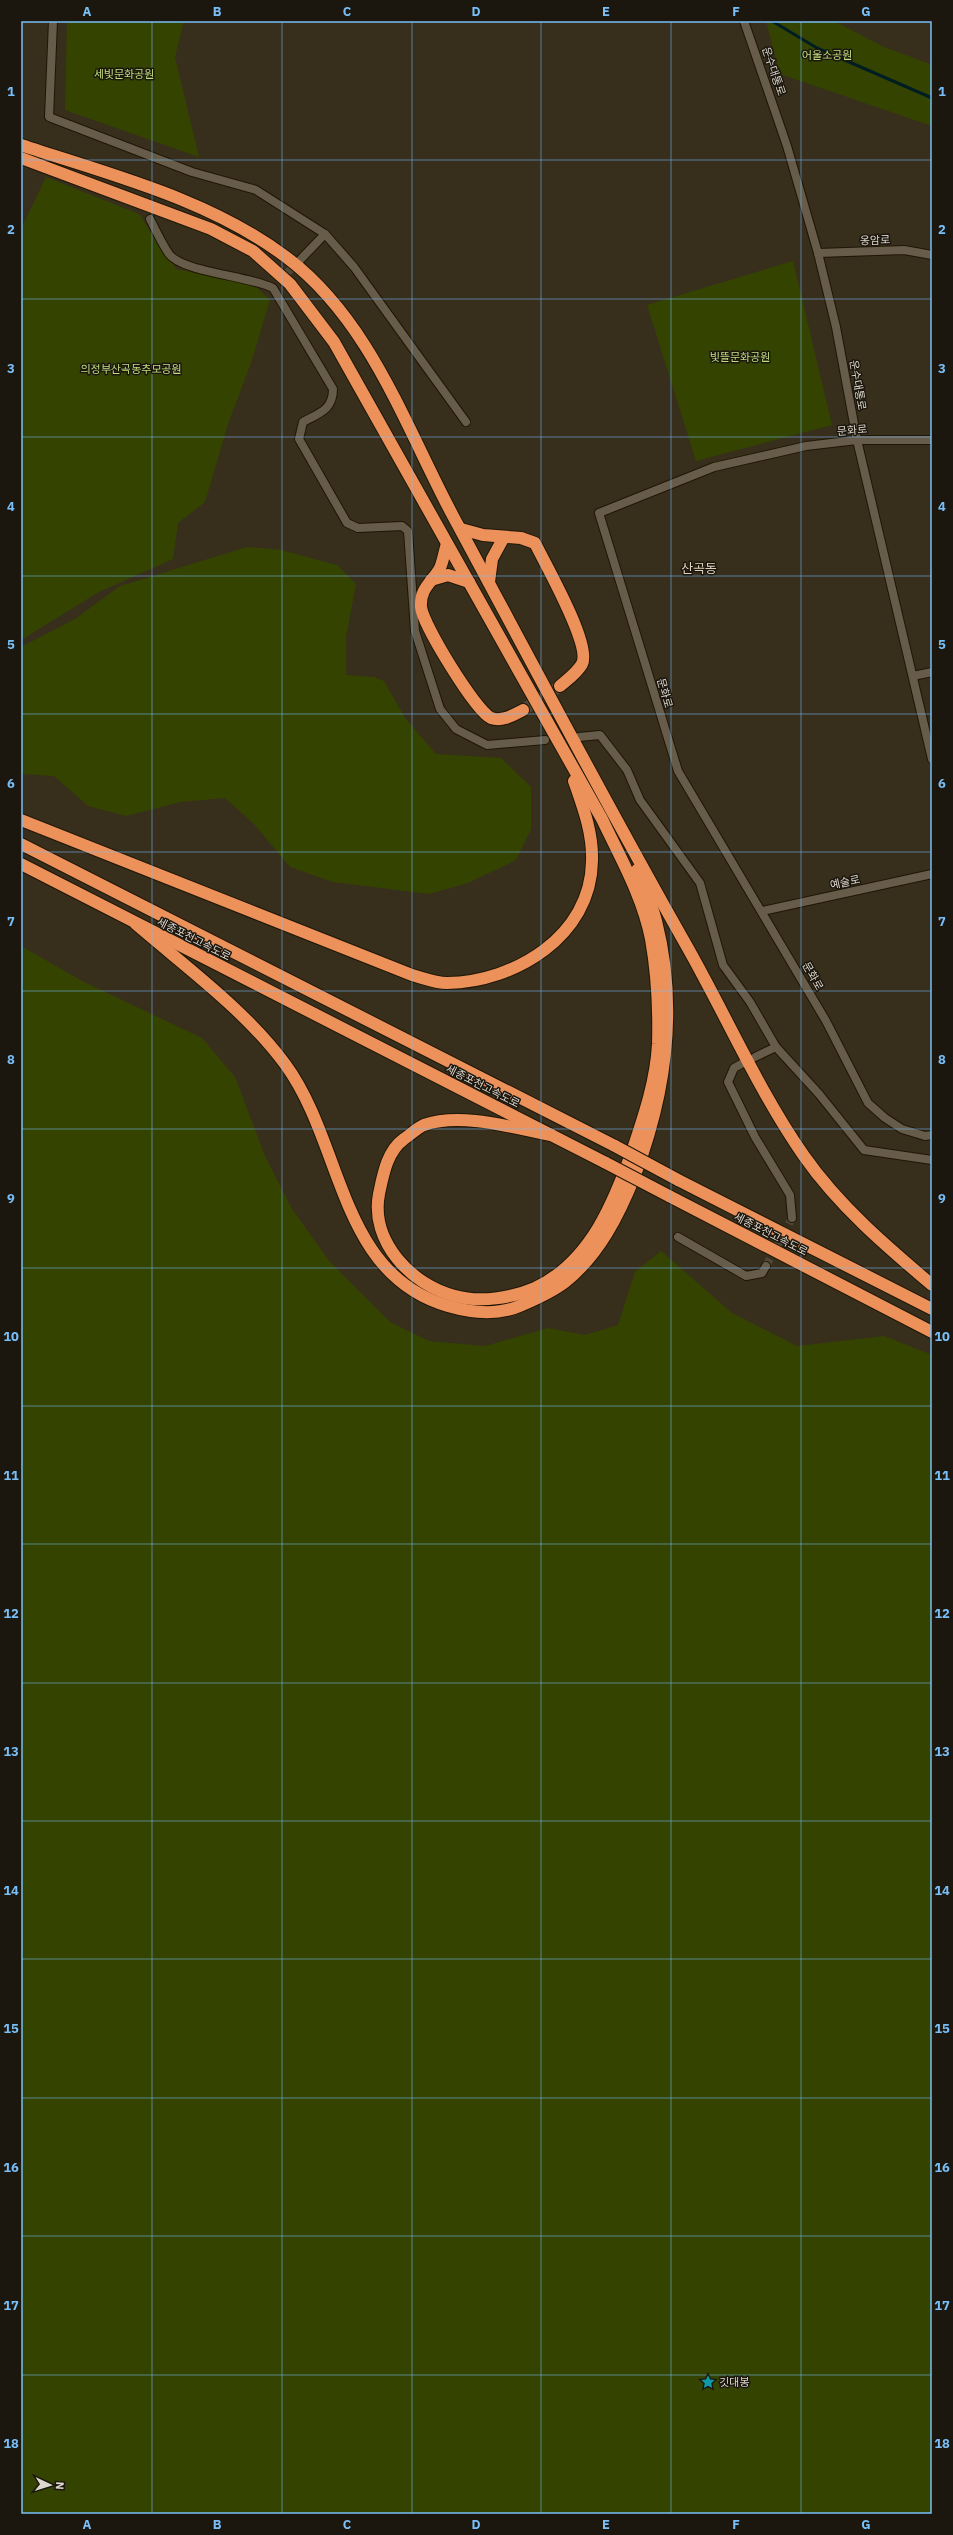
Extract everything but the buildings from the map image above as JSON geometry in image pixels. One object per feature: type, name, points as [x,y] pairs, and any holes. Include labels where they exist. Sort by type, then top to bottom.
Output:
[{"type":"highway","points":[[21,145],[186,201],[246,231],[287,257],[322,288],[357,333],[380,373],[460,529],[619,826],[700,969],[765,1091],[805,1157],[865,1227],[932,1285]]},
{"type":"highway","points":[[21,158],[211,229],[253,252],[290,284],[334,342],[602,819],[635,888],[651,937],[657,995],[658,1046],[650,1100],[617,1195],[601,1225],[580,1253],[558,1273],[536,1287],[508,1297],[483,1299],[455,1296],[425,1283],[401,1264],[389,1247],[380,1226],[378,1202],[384,1168],[399,1142],[423,1125],[462,1120],[551,1135]]},
{"type":"highway","points":[[460,529],[483,536],[521,538],[535,543],[579,632],[584,653],[582,664],[560,686]]},
{"type":"highway","points":[[489,582],[492,559],[504,537]]},
{"type":"highway","points":[[447,544],[439,569],[422,590],[421,609],[435,638],[466,690],[479,708],[492,718],[505,719],[523,710]]},
{"type":"highway","points":[[431,580],[448,575],[469,582]]},
{"type":"highway","points":[[21,820],[412,976],[446,983],[485,979],[516,968],[555,943],[574,918],[586,894],[592,862],[591,838],[564,752]]},
{"type":"highway","points":[[136,924],[257,1029],[286,1065],[303,1091],[323,1133],[362,1236],[383,1266],[409,1291],[434,1302],[468,1312],[490,1312],[514,1309],[564,1283],[588,1261],[620,1213],[650,1136],[662,1086],[667,1054],[668,1015],[665,968],[656,919],[619,826]]},
{"type":"highway","name":"세종포천고속도로","points":[[21,844],[932,1309]]},
{"type":"highway","name":"세종포천고속도로","points":[[21,864],[606,1163],[932,1332]]},
{"type":"street","points":[[53,21],[49,117],[192,172],[256,190],[325,234],[354,267],[466,422]]},
{"type":"street","name":"운수대통로","points":[[744,21],[787,146],[818,253],[836,327],[857,440],[932,759]]},
{"type":"street","points":[[150,219],[170,256],[184,265],[276,285],[333,389],[333,399],[326,410],[302,422],[299,439],[347,522],[358,528],[402,526],[408,531],[411,552],[415,631],[437,693],[440,709],[456,728],[487,745],[546,740]]},
{"type":"street","points":[[300,260],[325,234]]},
{"type":"street","name":"옹암로","points":[[818,253],[904,250],[932,255]]},
{"type":"street","name":"문화로","points":[[932,440],[857,440],[806,446],[714,467],[599,513],[678,771],[762,911],[826,1022],[868,1103],[885,1118],[902,1129],[925,1136],[932,1135]]},
{"type":"street","points":[[913,676],[932,672]]},
{"type":"street","points":[[579,737],[600,735],[628,770],[640,800],[700,883],[723,965],[750,1002],[776,1047],[819,1094],[864,1150],[932,1160]]},
{"type":"street","name":"예술로","points":[[762,911],[932,874]]},
{"type":"street","points":[[755,1057],[776,1047]]},
{"type":"street","points":[[743,1063],[734,1068],[728,1082],[755,1137],[790,1195],[792,1218]]},
{"type":"street","points":[[678,1237],[746,1276],[762,1273],[766,1266]]},
{"type":"green space","name":"세빛문화공원","points":[[67,21],[184,21],[175,57],[199,157],[65,110]]},
{"type":"green space","name":"어울소공원","points":[[766,21],[834,21],[882,46],[932,65],[932,126],[780,74]]},
{"type":"green space","name":"의정부산곡동추모공원","points":[[46,177],[139,214],[176,269],[254,285],[270,300],[251,363],[228,424],[205,502],[178,523],[173,559],[99,592],[21,640],[21,229]]},
{"type":"green space","name":"빛뜰문화공원","points":[[793,261],[832,425],[696,461],[647,305]]},
{"type":"green space","points":[[247,547],[281,550],[337,565],[356,584],[346,637],[346,675],[374,677],[384,681],[405,718],[436,754],[501,758],[531,787],[531,829],[516,860],[468,883],[429,894],[333,882],[290,867],[254,824],[225,798],[181,802],[126,816],[88,806],[54,776],[21,774],[21,647],[75,619],[120,586]]},
{"type":"green space","points":[[21,946],[82,981],[202,1038],[235,1077],[265,1156],[292,1209],[330,1262],[390,1322],[429,1341],[485,1346],[548,1328],[585,1335],[618,1325],[635,1272],[661,1251],[732,1313],[797,1346],[884,1336],[932,1355],[932,2514],[21,2514]]},
{"type":"waterway","points":[[772,21],[817,48],[932,98]]},
{"type":"tunnel","points":[[278,282],[298,262]]},
{"type":"tunnel","points":[[523,710],[560,686]]},
{"type":"tunnel","points":[[766,1266],[792,1218]]},
{"type":"place","name":"깃대봉","points":[[708,2382]]},
{"type":"district","name":"산곡동","points":[[699,568]]}]
